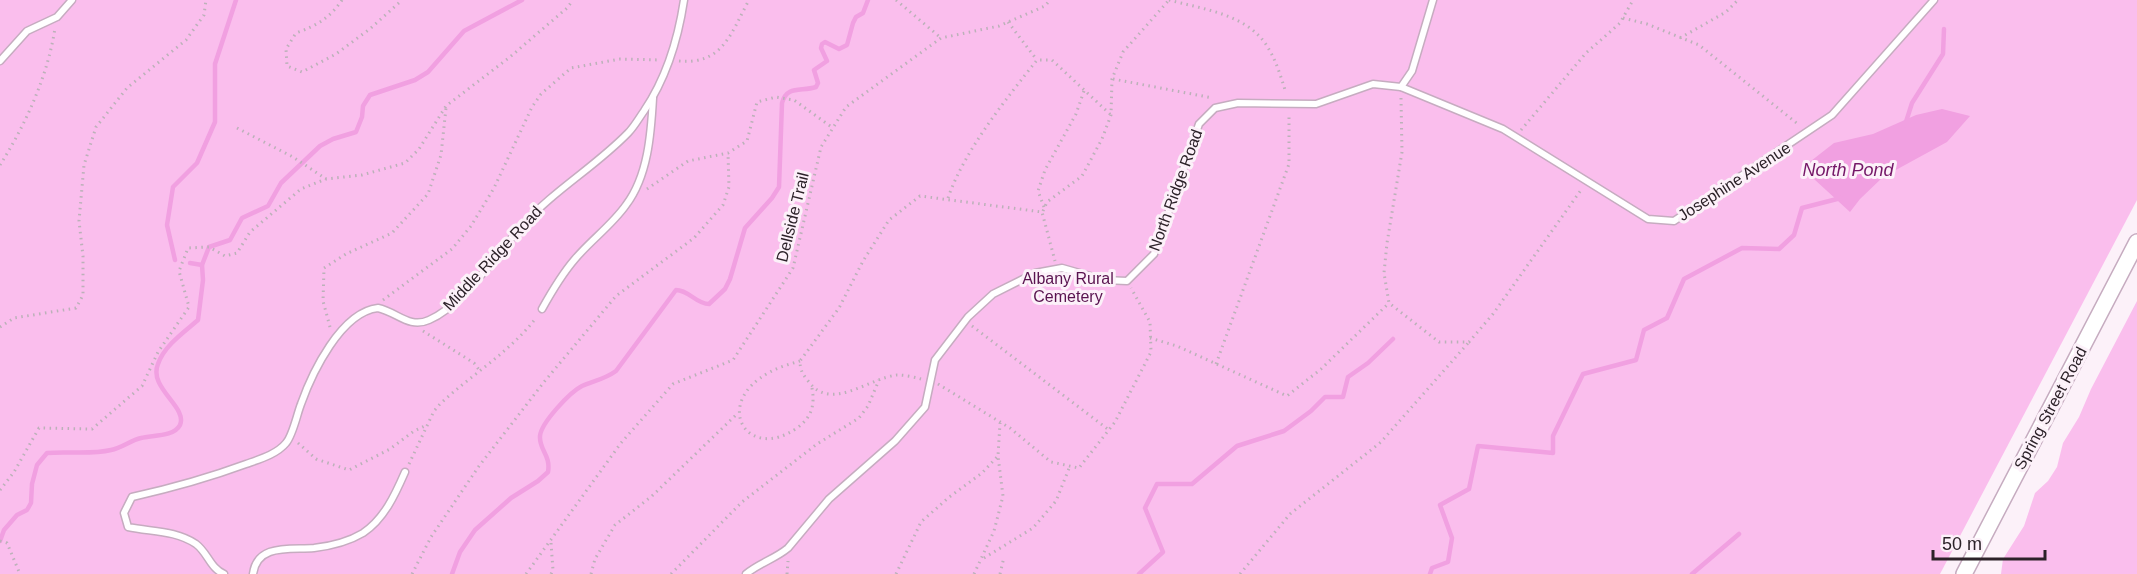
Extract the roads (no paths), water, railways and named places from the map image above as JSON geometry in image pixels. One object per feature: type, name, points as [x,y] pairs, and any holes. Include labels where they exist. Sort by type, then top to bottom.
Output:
[{"type":"street","name":"Spring Street Road","points":[[1964,574],[2137,242]]},
{"type":"lane","points":[[0,61],[27,31],[57,17],[72,0]]},
{"type":"lane","name":"Middle Ridge Road","points":[[225,574],[216,571],[197,545],[174,533],[128,527],[124,513],[132,497],[194,483],[271,455],[287,442],[316,369],[335,340],[355,319],[373,309],[383,309],[415,323],[429,320],[459,299],[522,225],[556,191],[608,152],[630,131],[653,98],[671,60],[679,32],[684,0]]},
{"type":"lane","points":[[1401,87],[1412,71],[1433,0]]},
{"type":"lane","name":"Josephine Avenue","points":[[1401,87],[1503,129],[1648,219],[1674,221],[1832,115],[1934,0]]},
{"type":"lane","name":"North Ridge Road","points":[[746,574],[788,548],[829,500],[895,441],[925,407],[935,360],[965,321],[993,294],[1035,273],[1062,268],[1104,280],[1127,281],[1154,254],[1199,124],[1215,108],[1238,103],[1316,104],[1373,84],[1401,87]]},
{"type":"lane","name":"Middle Ridge Road","points":[[542,309],[568,268],[621,212],[632,196],[639,180],[650,138],[653,98]]},
{"type":"lane","points":[[253,574],[257,561],[266,553],[284,548],[315,548],[336,544],[361,534],[371,527],[385,511],[397,492],[405,472]]},
{"type":"water","name":"North Pond","points":[[1942,109],[1970,116],[1947,142],[1883,177],[1850,212],[1802,168],[1834,143],[1873,134],[1916,115]]},
{"type":"waterway","points":[[175,260],[167,225],[173,187],[197,163],[215,122],[215,64],[236,0]]},
{"type":"waterway","points":[[0,541],[4,530],[17,515],[27,510],[31,503],[32,484],[37,465],[47,453],[111,450],[137,439],[168,434],[180,425],[179,411],[158,381],[156,373],[165,351],[198,320],[203,280],[202,265],[209,247],[230,240],[242,218],[268,206],[281,183],[320,146],[333,139],[356,132],[362,117],[363,106],[370,95],[415,80],[428,72],[464,31],[522,0]]},
{"type":"waterway","points":[[452,574],[460,552],[475,530],[511,498],[548,472],[548,461],[540,436],[545,424],[564,401],[582,386],[616,371],[676,290],[709,304],[725,289],[745,228],[779,187],[784,97],[791,91],[816,87],[818,83],[814,70],[827,61],[821,48],[822,44],[825,42],[839,49],[847,45],[853,23],[856,17],[863,13],[868,0]]},
{"type":"waterway","points":[[1905,125],[1912,103],[1943,54],[1944,29]]},
{"type":"waterway","points":[[1430,574],[1432,568],[1448,562],[1452,538],[1440,505],[1469,489],[1478,446],[1553,453],[1553,436],[1583,374],[1636,360],[1644,330],[1667,318],[1684,279],[1742,248],[1779,249],[1794,235],[1802,208],[1841,198]]},
{"type":"waterway","points":[[190,263],[202,265]]},
{"type":"waterway","points":[[1139,574],[1163,552],[1145,508],[1157,484],[1192,484],[1237,446],[1284,431],[1311,411],[1325,397],[1343,397],[1348,377],[1368,363],[1393,339]]},
{"type":"waterway","points":[[1692,574],[1739,534]]},
{"type":"park label","name":"Albany Rural Cemetery","points":[[1068,287]]}]
